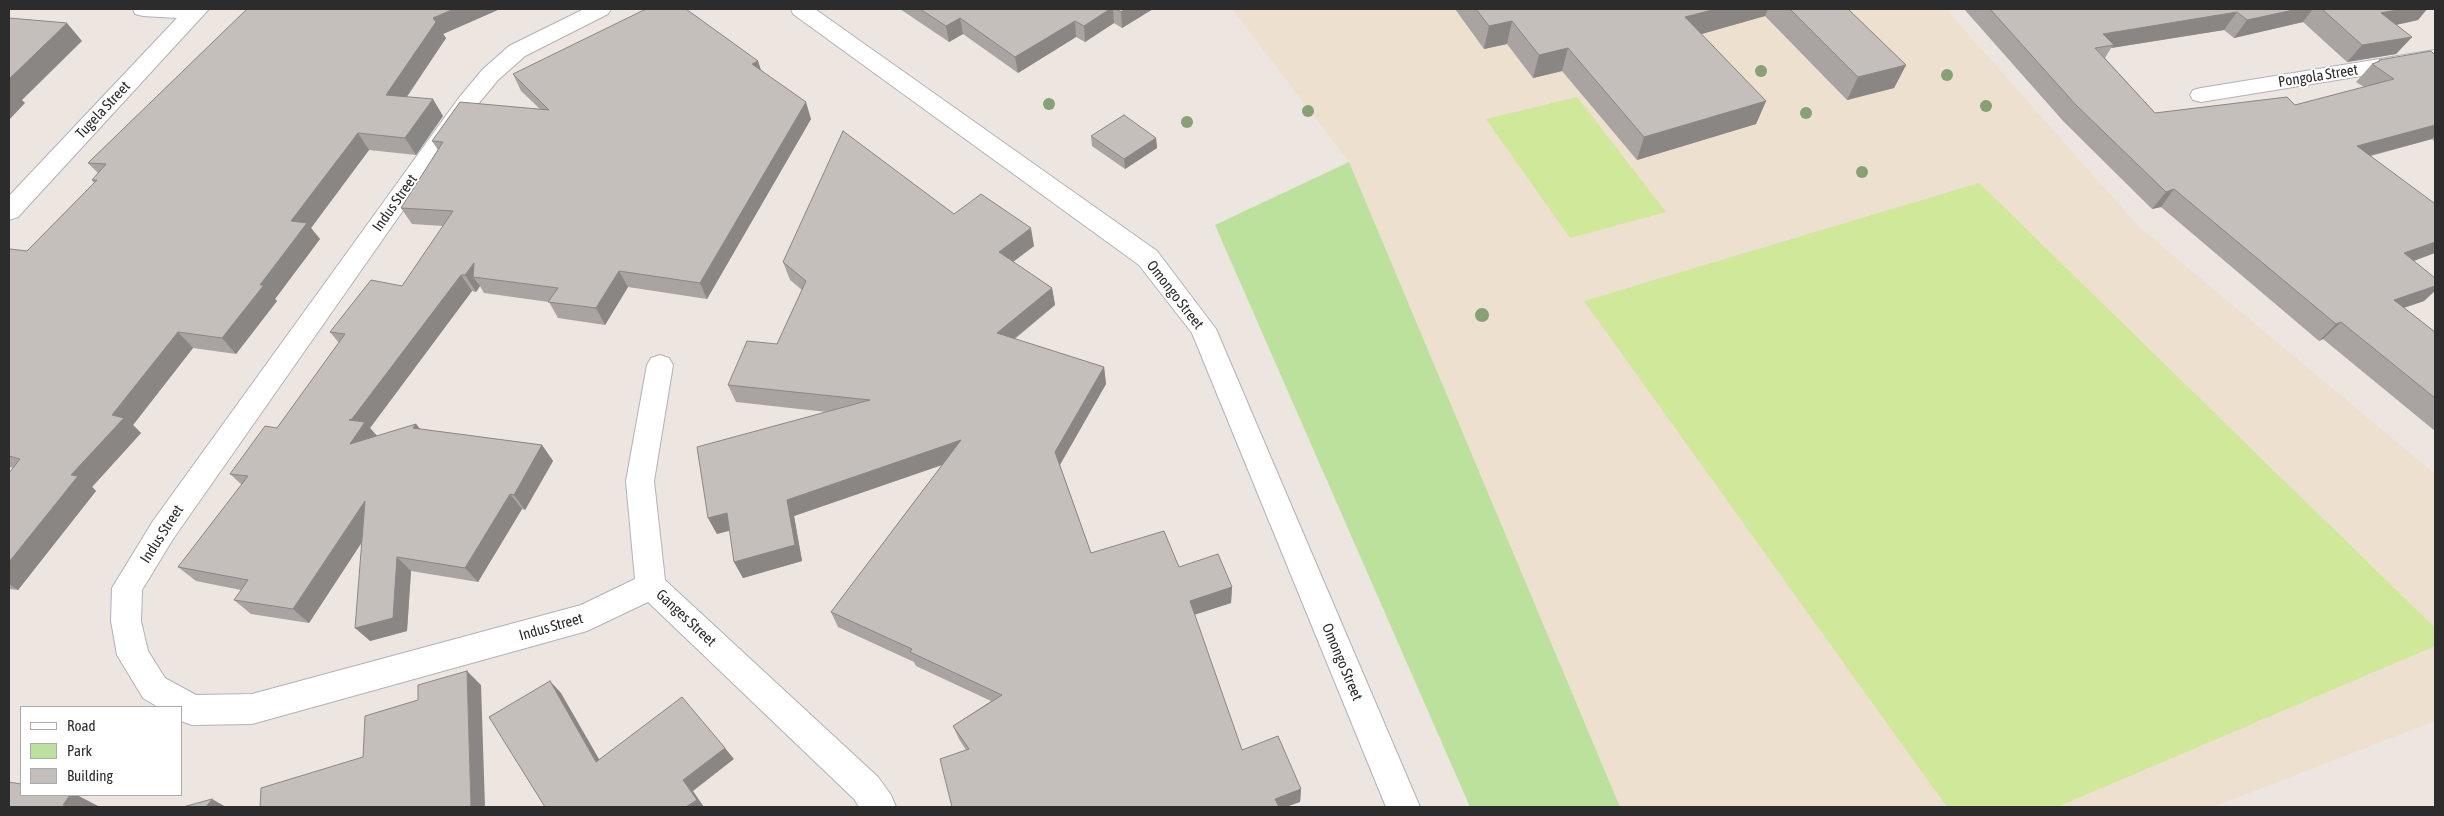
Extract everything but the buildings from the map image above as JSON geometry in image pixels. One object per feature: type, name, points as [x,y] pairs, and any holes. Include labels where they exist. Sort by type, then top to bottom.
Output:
[{"type":"street","points":[[143,9],[196,11]]},
{"type":"street","name":"Indus Street","points":[[600,9],[517,51],[490,75],[466,104],[164,530],[127,588],[126,621],[133,654],[154,688],[192,710],[252,710],[587,617],[652,586]]},
{"type":"street","name":"Omongo Street","points":[[801,9],[1148,258],[1203,329],[1402,807]]},
{"type":"street","name":"Tugela Street","points":[[9,212],[196,11]]},
{"type":"street","name":"Pongola Street","points":[[2201,95],[2435,58]]},
{"type":"street","name":"Ganges Street","points":[[660,365],[640,481],[652,586],[866,788],[879,807]]},
{"type":"shaded area","points":[[1232,9],[1946,9],[2139,227],[2435,474],[2435,721],[2213,807],[1620,807],[1349,162]]},
{"type":"green space","points":[[1577,97],[1666,212],[1570,238],[1486,119]]},
{"type":"green space","points":[[1349,162],[1620,807],[1470,807],[1215,225]]},
{"type":"green space","points":[[1979,183],[2435,628],[2435,646],[2057,807],[1947,807],[1584,301]]}]
